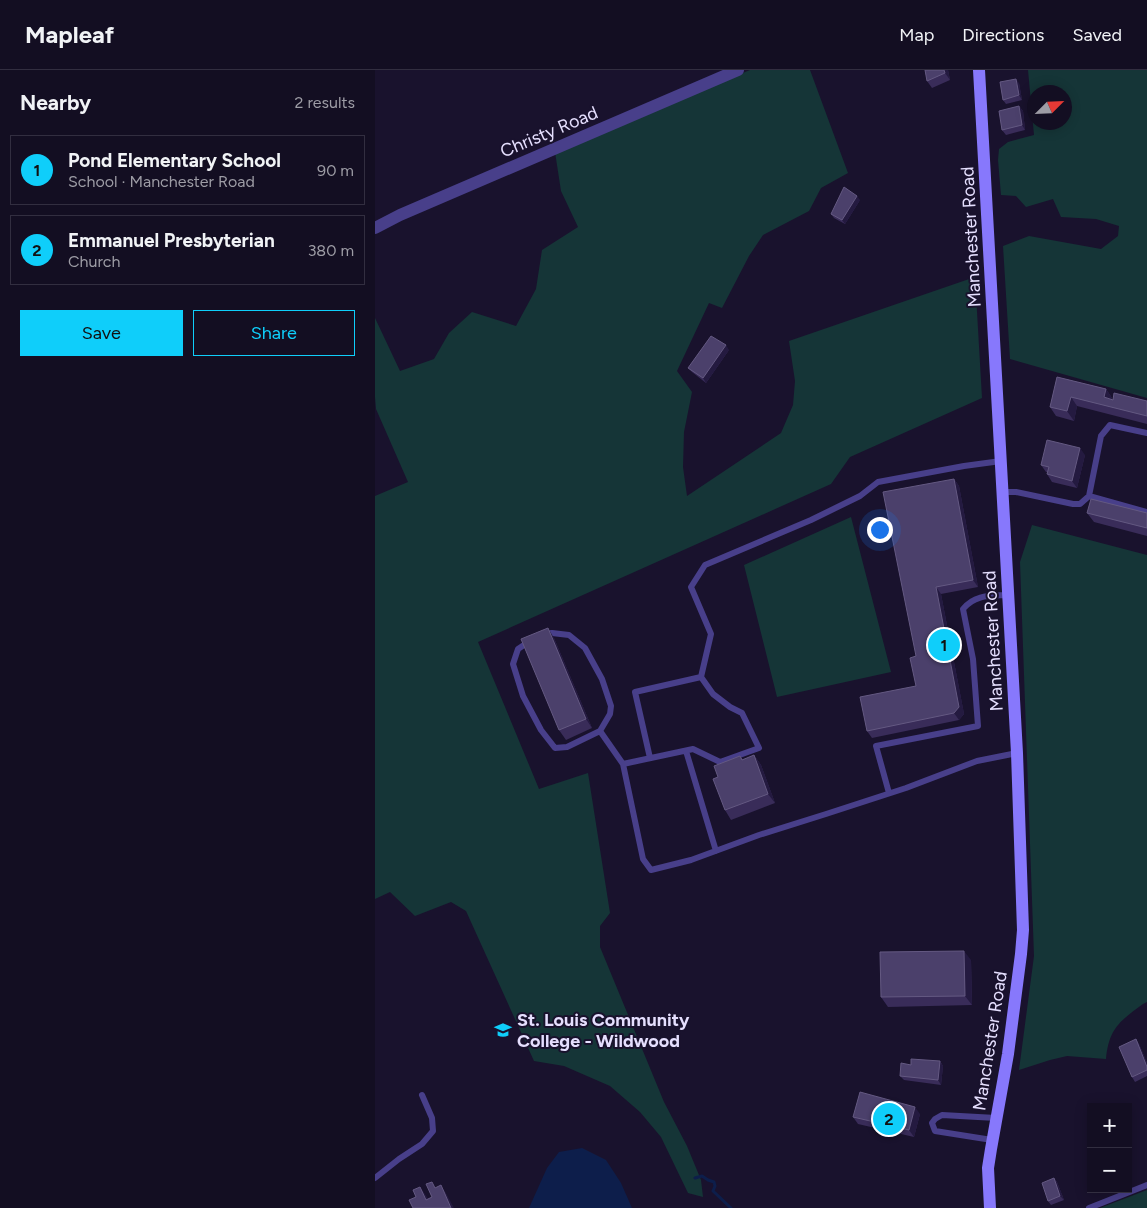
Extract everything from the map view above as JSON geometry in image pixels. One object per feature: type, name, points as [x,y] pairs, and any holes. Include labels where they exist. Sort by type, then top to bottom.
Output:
[{"type":"street","name":"Christy Road","points":[[375,228],[409,211],[738,70]]},
{"type":"street","name":"Manchester Road","points":[[979,70],[1017,753],[1023,930],[1008,1054],[992,1140],[989,1168],[990,1208]]},
{"type":"lane","points":[[1003,492],[1017,492],[1080,504],[1089,496],[1101,436],[1110,425],[1147,433]]},
{"type":"lane","points":[[623,764],[693,749],[720,762],[759,748],[742,713],[730,708],[713,694],[701,677],[711,634],[691,587],[705,565],[811,520],[860,496],[878,482],[1001,461]]},
{"type":"lane","points":[[1089,496],[1147,512]]},
{"type":"lane","points":[[889,793],[876,746],[978,726],[973,659],[963,609],[967,603],[975,598],[1008,595]]},
{"type":"lane","points":[[552,633],[569,635],[585,648],[601,679],[611,706],[609,714],[600,730],[567,747],[555,748],[541,730],[523,696],[513,664],[518,649],[539,635],[552,633]]},
{"type":"lane","points":[[651,758],[635,692],[701,677]]},
{"type":"lane","points":[[600,730],[623,764],[643,859],[651,870],[691,860],[977,761],[1017,753]]},
{"type":"lane","points":[[686,751],[716,851]]},
{"type":"lane","points":[[375,1178],[422,1144],[433,1131],[432,1118],[422,1095]]},
{"type":"lane","points":[[992,1140],[935,1131],[932,1123],[942,1115],[996,1118]]},
{"type":"lane","points":[[1089,1208],[1147,1185]]},
{"type":"green space","points":[[750,70],[810,70],[848,173],[821,188],[809,211],[763,235],[749,256],[722,308],[709,303],[677,371],[692,392],[684,432],[683,467],[687,496],[781,433],[793,405],[795,381],[789,341],[975,277],[982,398],[850,457],[831,484],[478,642],[539,789],[588,773],[610,913],[600,926],[600,947],[664,1102],[687,1146],[701,1180],[703,1197],[688,1193],[661,1137],[640,1112],[610,1086],[564,1066],[534,1061],[466,911],[451,902],[415,916],[390,892],[375,899],[375,496],[408,482],[376,409],[375,318],[400,371],[434,359],[449,333],[472,312],[516,326],[536,289],[542,250],[578,227],[561,191],[555,152]]},
{"type":"green space","points":[[1028,70],[1147,70],[1147,398],[1010,359],[1003,246],[1029,236],[1101,249],[1118,236],[1119,226],[1096,219],[1061,217],[1053,199],[1026,207],[1016,196],[1001,195],[999,149],[1008,142],[1034,135],[1034,130],[1072,130],[1072,85],[1029,85]]},
{"type":"green space","points":[[851,517],[891,672],[777,697],[744,565]]},
{"type":"green space","points":[[1032,525],[1147,555],[1147,1002],[1128,1015],[1117,1026],[1110,1040],[1106,1059],[1067,1056],[1019,1070],[1034,956],[1020,562]]},
{"type":"green space","points":[[1147,1190],[1147,1208],[1100,1208]]},
{"type":"water","points":[[582,1148],[606,1160],[621,1183],[632,1208],[529,1208],[547,1168],[559,1152]]},
{"type":"building","points":[[925,70],[944,70],[945,73],[927,81]]},
{"type":"building","points":[[1016,79],[1019,95],[1003,100],[1000,82]]},
{"type":"building","points":[[1019,106],[1022,125],[1002,130],[999,111]]},
{"type":"building","points":[[844,187],[857,196],[842,220],[831,214]]},
{"type":"building","points":[[711,336],[726,345],[703,378],[688,368]]},
{"type":"building","points":[[1057,377],[1106,389],[1104,397],[1113,400],[1114,393],[1147,401],[1147,416],[1071,397],[1067,411],[1050,407]]},
{"type":"building","points":[[1047,440],[1080,448],[1072,481],[1047,474],[1049,467],[1041,465]]},
{"type":"building","points":[[954,479],[973,580],[936,587],[959,707],[954,713],[867,731],[860,697],[916,686],[910,658],[916,656],[883,492]]},
{"type":"building","points":[[1091,499],[1147,513],[1147,528],[1087,513]]},
{"type":"building","points":[[548,628],[586,719],[559,730],[521,639]]},
{"type":"building","points":[[754,755],[768,794],[725,810],[713,779],[718,777],[714,766],[740,756],[742,760]]},
{"type":"building","points":[[964,951],[965,996],[881,997],[880,952]]},
{"type":"building","points":[[1136,1039],[1147,1070],[1132,1077],[1119,1047]]},
{"type":"building","points":[[911,1059],[940,1061],[938,1080],[900,1076],[901,1063],[911,1065]]},
{"type":"building","points":[[860,1092],[915,1107],[909,1130],[853,1117]]},
{"type":"building","points":[[1054,1178],[1060,1196],[1048,1201],[1042,1183]]},
{"type":"building","points":[[432,1182],[435,1188],[441,1185],[451,1208],[413,1208],[409,1200],[416,1197],[413,1190],[420,1187],[426,1200],[432,1197],[426,1184]]},
{"type":"waterway","points":[[695,1178],[702,1176],[714,1182],[713,1191],[731,1208]]},
{"type":"place","name":"Pond Elementary School","points":[[944,645]]},
{"type":"place","name":"St. Louis Community College - Wildwood","points":[[503,1030]]},
{"type":"place","name":"Emmanuel Presbyterian","points":[[889,1119]]}]
